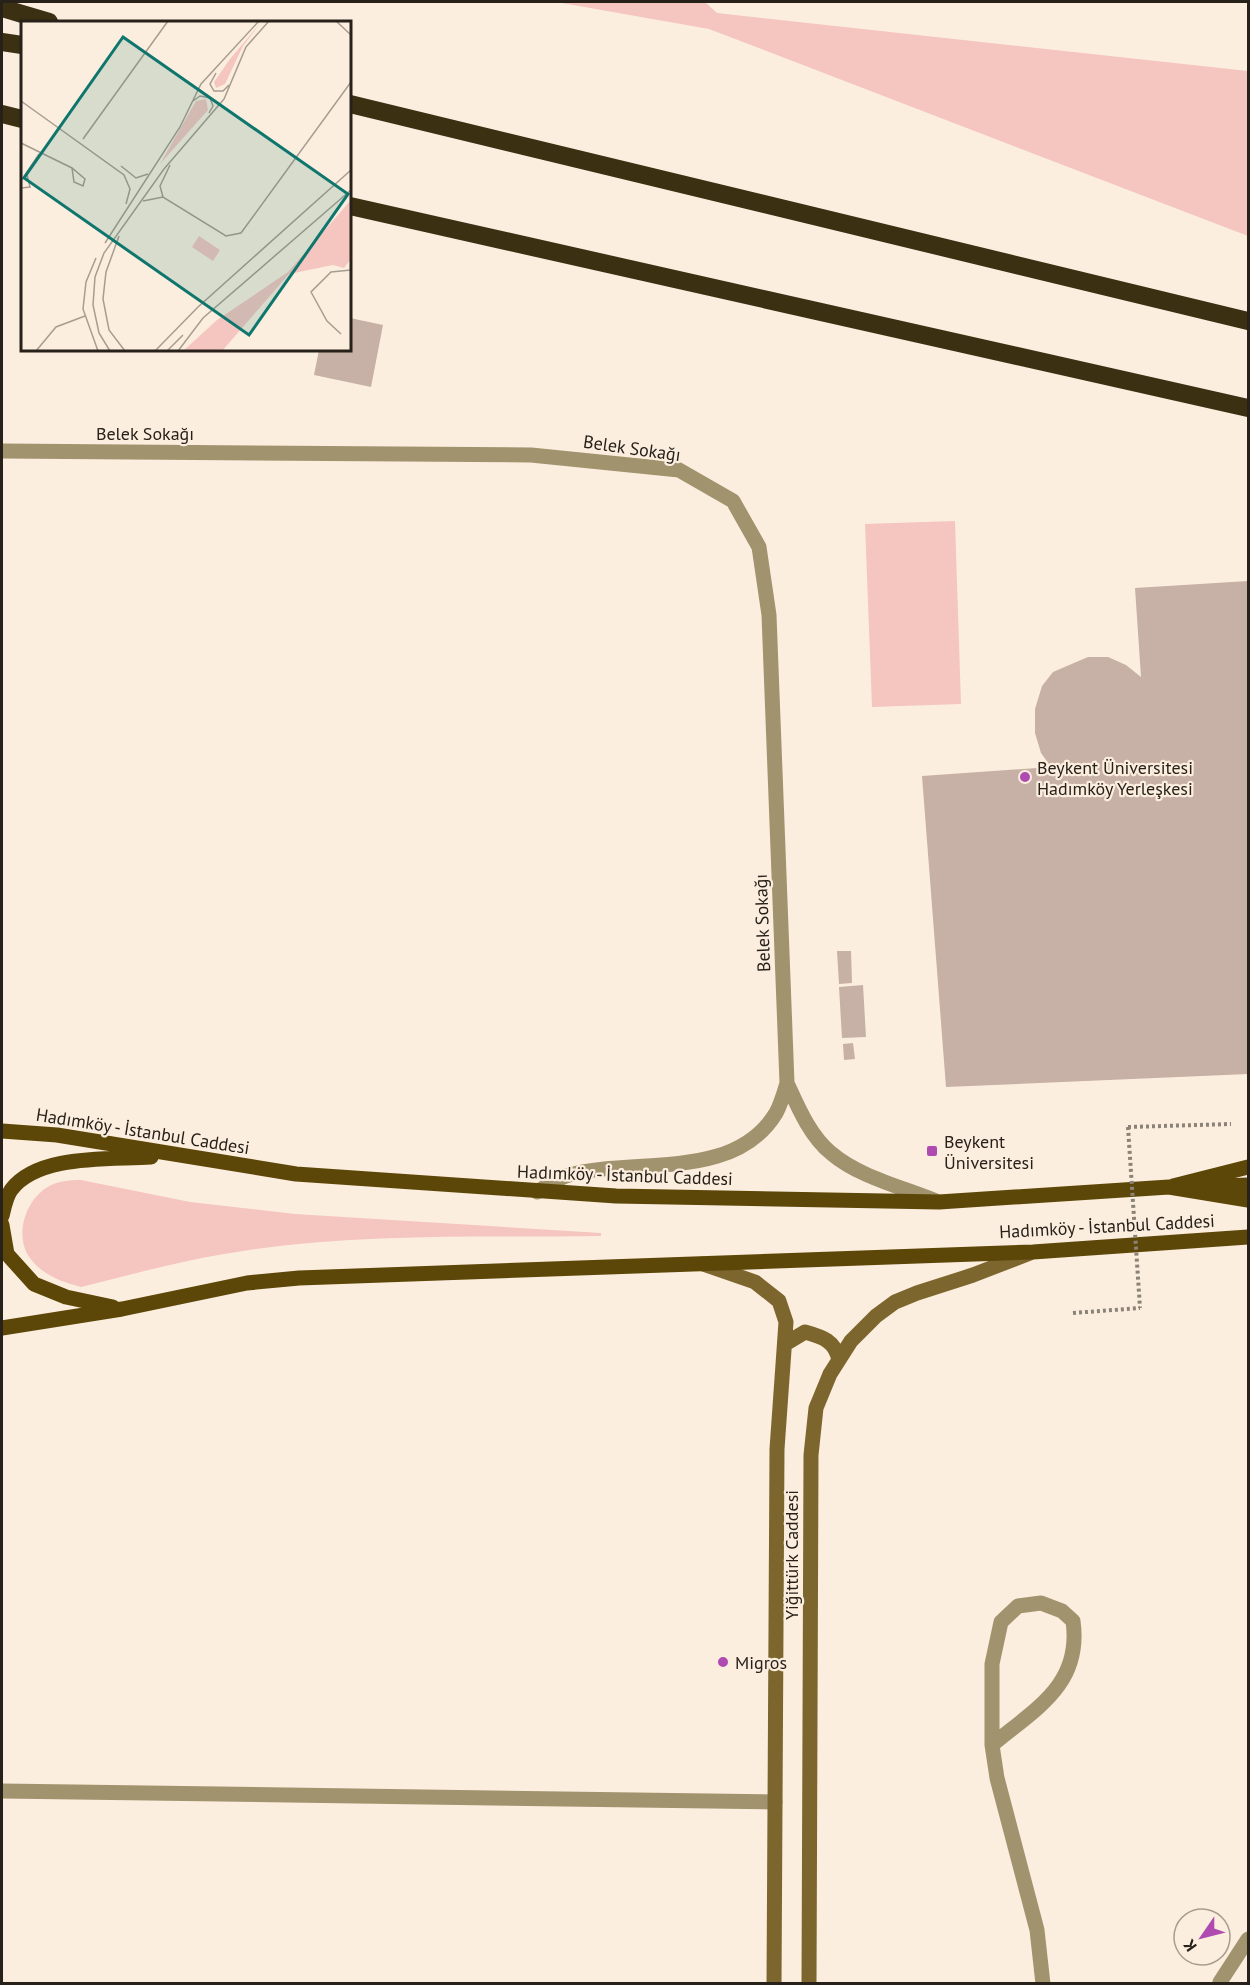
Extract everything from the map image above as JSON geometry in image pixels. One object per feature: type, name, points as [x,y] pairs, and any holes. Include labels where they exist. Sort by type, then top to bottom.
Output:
[{"type":"highway","points":[[2,8],[46,21]]},
{"type":"highway","points":[[2,42],[21,45]]},
{"type":"highway","points":[[351,104],[1248,321]]},
{"type":"highway","points":[[2,114],[21,120]]},
{"type":"highway","points":[[2,121],[21,120]]},
{"type":"highway","points":[[351,206],[1248,408]]},
{"type":"main road","name":"Hadımköy - İstanbul Caddesi","points":[[2,1131],[57,1135],[296,1174],[537,1192],[859,1203],[939,1202],[1169,1187],[1248,1200]]},
{"type":"main road","points":[[2,1216],[10,1192],[22,1178],[37,1169],[64,1163],[174,1155]]},
{"type":"main road","points":[[1169,1187],[1248,1167]]},
{"type":"main road","points":[[1169,1187],[1248,1185]]},
{"type":"main road","points":[[2,1225],[7,1254],[34,1284],[66,1297],[122,1309]]},
{"type":"main road","name":"Hadımköy - İstanbul Caddesi","points":[[2,1328],[122,1309],[247,1283],[299,1278],[1033,1252],[1248,1237]]},
{"type":"main road","name":"Yiğittürk Caddesi","points":[[809,1983],[811,1455],[816,1408],[839,1360],[851,1341],[895,1302],[1033,1252]]},
{"type":"main road","name":"Yiğittürk Caddesi","points":[[700,1263],[755,1282],[778,1301],[786,1323],[777,1449],[774,1983]]},
{"type":"main road","points":[[785,1344],[805,1332],[816,1335],[830,1341],[839,1360]]},
{"type":"street","name":"Belek Sokağı","points":[[2,451],[531,455],[679,470],[733,501],[759,547],[769,615],[787,1083],[801,1115],[830,1153],[863,1173],[939,1202]]},
{"type":"street","name":"Belek Sokağı","points":[[537,1192],[567,1175],[604,1168],[688,1164],[735,1150],[762,1129],[776,1113],[787,1083]]},
{"type":"street","points":[[992,1745],[1058,1689],[1067,1673],[1074,1656],[1073,1621],[1052,1606],[1030,1603],[1018,1606],[1001,1622],[992,1664],[992,1745],[997,1778],[1038,1930],[1043,1983]]},
{"type":"street","points":[[2,1791],[775,1802]]},
{"type":"street","points":[[1219,1983],[1248,1939]]},
{"type":"path","points":[[1073,1314],[1140,1308],[1128,1127],[1232,1124]]},
{"type":"shaded area","points":[[556,2],[705,2],[717,13],[1248,71],[1248,236],[709,29]]},
{"type":"shaded area","points":[[955,521],[961,704],[872,707],[865,524]]},
{"type":"shaded area","points":[[81,1180],[190,1202],[295,1214],[601,1233],[601,1236],[412,1238],[318,1242],[206,1257],[81,1287],[53,1277],[40,1269],[25,1249],[22,1230],[27,1210],[46,1188],[67,1181]]},
{"type":"building","points":[[351,318],[383,325],[371,387],[314,375],[319,351],[351,351]]},
{"type":"building","points":[[1248,581],[1248,1074],[946,1087],[922,776],[1051,767],[1041,753],[1035,733],[1035,709],[1042,686],[1053,672],[1088,657],[1108,657],[1126,665],[1141,677],[1135,588]]},
{"type":"building","points":[[837,951],[851,951],[852,983],[839,984]]},
{"type":"building","points":[[863,985],[866,1037],[842,1038],[839,987]]},
{"type":"building","points":[[853,1043],[855,1059],[844,1060],[843,1044]]},
{"type":"place","name":"Beykent Üniversitesi Hadımköy Yerleşkesi","points":[[1025,777]]},
{"type":"place","name":"Beykent Üniversitesi","points":[[932,1151]]},
{"type":"place","name":"Migros","points":[[723,1662]]}]
